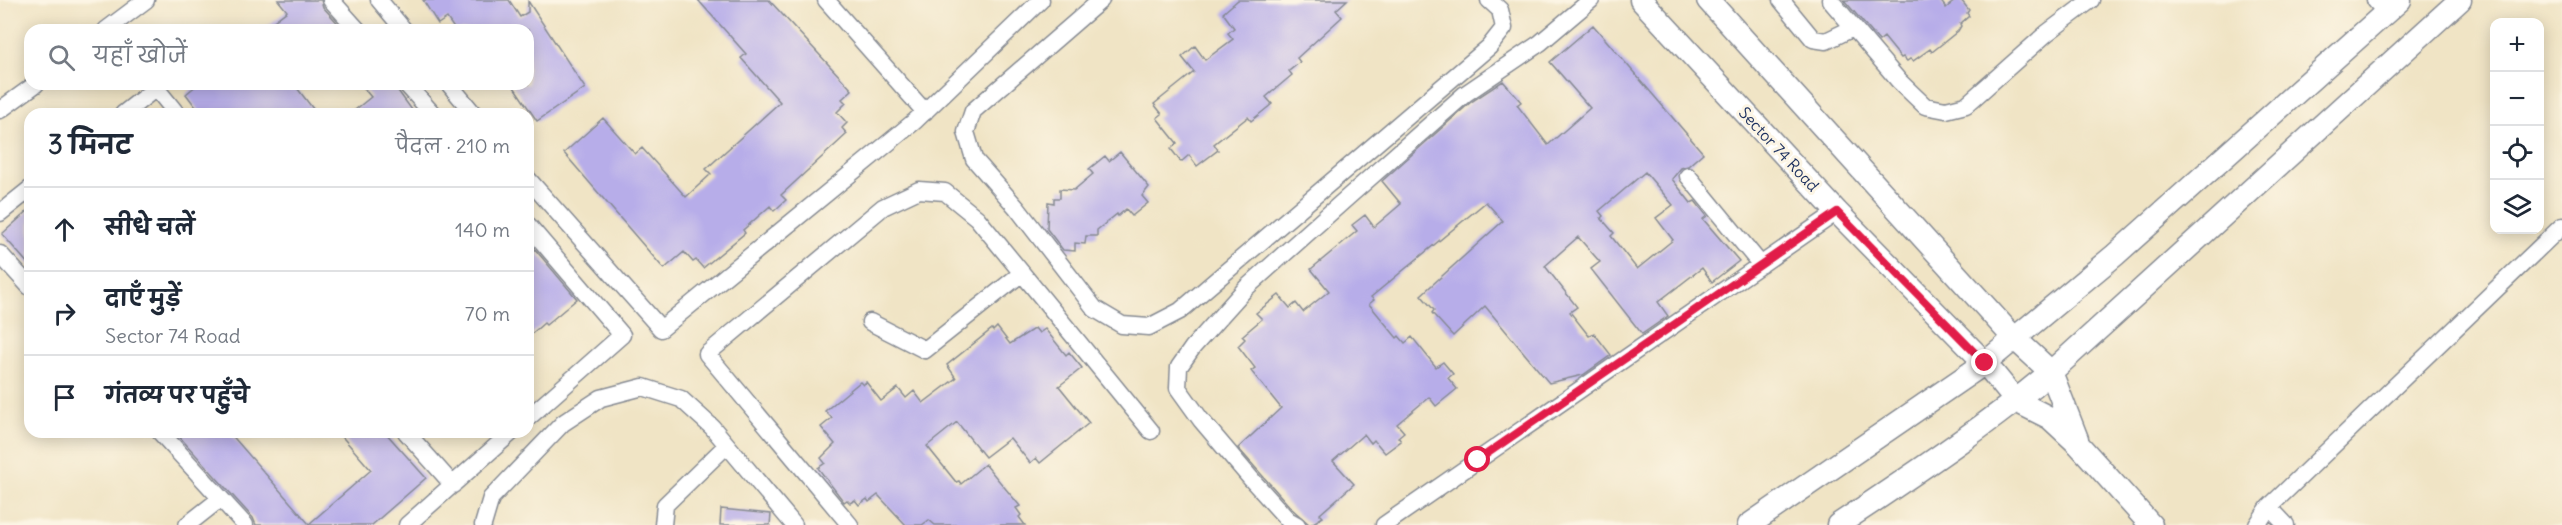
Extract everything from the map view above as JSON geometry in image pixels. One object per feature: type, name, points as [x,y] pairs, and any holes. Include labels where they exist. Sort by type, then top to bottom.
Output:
[{"type":"street","points":[[120,24],[146,0]]},
{"type":"street","points":[[331,0],[353,24]]},
{"type":"street","points":[[379,0],[399,24]]},
{"type":"street","points":[[826,0],[925,112]]},
{"type":"street","points":[[534,186],[661,329],[925,112],[1041,0]]},
{"type":"street","points":[[1101,0],[973,111],[966,132],[974,159],[1017,208],[1095,309],[1122,325],[1149,327],[1180,311],[1489,47],[1504,28],[1500,10],[1490,0]]},
{"type":"street","points":[[1297,525],[1288,520],[1201,420],[1178,388],[1179,367],[1193,347],[1246,288],[1305,235],[1465,94],[1540,43],[1591,0]]},
{"type":"street","name":"Sector 74 Road","points":[[1641,0],[1837,212],[1985,363],[2016,401]]},
{"type":"street","points":[[1708,0],[2013,338],[2051,372],[2078,444]]},
{"type":"street","points":[[1782,0],[1813,39],[1826,41],[1853,28]]},
{"type":"street","points":[[1830,0],[1899,81],[1925,106],[1946,110],[1966,105],[2047,33],[2091,0]]},
{"type":"street","points":[[1839,525],[2016,401],[2051,372],[2460,0]]},
{"type":"street","points":[[1749,525],[1985,363],[2115,255],[2387,4]]},
{"type":"street","points":[[0,110],[28,90]]},
{"type":"street","points":[[128,108],[144,90]]},
{"type":"street","points":[[158,90],[172,108]]},
{"type":"street","points":[[411,90],[428,108]]},
{"type":"street","points":[[454,90],[469,108]]},
{"type":"street","points":[[1688,176],[1761,265]]},
{"type":"street","points":[[850,525],[707,354],[883,207],[919,190],[945,192],[977,218],[1151,431]]},
{"type":"street","points":[[0,213],[24,194]]},
{"type":"street","points":[[1384,525],[1837,212]]},
{"type":"street","points":[[2257,525],[2269,507],[2562,226]]},
{"type":"street","points":[[534,232],[622,335],[534,413]]},
{"type":"street","points":[[0,254],[24,280]]},
{"type":"street","points":[[870,322],[925,350],[1022,273]]},
{"type":"street","points":[[483,525],[491,498],[563,423],[601,398],[643,387],[681,399],[712,427],[794,525]]},
{"type":"street","points":[[2016,401],[2050,418],[2078,444],[2151,525]]},
{"type":"street","points":[[165,438],[245,525]]},
{"type":"street","points":[[411,438],[453,485]]},
{"type":"street","points":[[407,525],[505,438]]},
{"type":"street","points":[[663,525],[665,505],[727,445]]},
{"type":"street","points":[[187,525],[220,499]]},
{"type":"street","points":[[2269,507],[2286,525]]},
{"type":"building","points":[[278,0],[321,0],[323,7],[339,24],[270,24],[287,11]]},
{"type":"building","points":[[423,0],[509,0],[520,17],[528,12],[528,1],[585,88],[537,121],[534,117],[534,108],[528,108],[516,90],[534,90],[534,24],[451,24],[447,18],[438,24]]},
{"type":"building","points":[[698,0],[769,0],[852,90],[842,99],[846,103],[837,112],[847,123],[842,128],[847,134],[781,195],[786,200],[774,211],[770,206],[743,230],[745,233],[703,268],[696,260],[693,262],[684,252],[664,269],[564,153],[603,118],[635,154],[642,148],[686,197],[711,174],[706,169],[780,102],[741,58],[746,54]]},
{"type":"building","points":[[1238,0],[1347,0],[1336,10],[1342,17],[1297,58],[1300,62],[1289,71],[1292,75],[1266,97],[1272,104],[1251,121],[1248,117],[1214,144],[1218,150],[1197,166],[1189,155],[1181,162],[1171,149],[1177,143],[1157,118],[1162,114],[1154,104],[1194,72],[1182,57],[1195,46],[1205,60],[1233,39],[1228,33],[1234,28],[1223,13]]},
{"type":"building","points":[[1844,0],[1940,0],[1946,8],[1956,0],[1961,0],[1969,10],[1967,13],[1969,16],[1960,24],[1958,31],[1932,52],[1930,49],[1913,61],[1910,59],[1907,61],[1901,58],[1884,37],[1879,41]]},
{"type":"building","points":[[1593,25],[1703,153],[1688,166],[1681,168],[1672,179],[1691,203],[1695,201],[1707,216],[1703,219],[1739,261],[1712,282],[1702,268],[1658,302],[1668,316],[1642,334],[1591,269],[1600,262],[1578,237],[1545,266],[1577,307],[1570,312],[1589,336],[1594,333],[1611,355],[1583,375],[1549,383],[1485,306],[1453,336],[1432,313],[1434,310],[1421,295],[1503,221],[1486,202],[1371,297],[1374,300],[1369,304],[1397,338],[1399,336],[1405,343],[1412,337],[1436,367],[1443,362],[1453,374],[1448,378],[1457,389],[1436,406],[1429,397],[1397,424],[1404,432],[1398,437],[1401,441],[1385,453],[1374,440],[1371,443],[1364,434],[1333,461],[1354,484],[1320,514],[1323,517],[1310,525],[1292,509],[1238,448],[1281,408],[1251,371],[1255,368],[1238,346],[1245,339],[1242,336],[1262,319],[1256,313],[1279,295],[1290,308],[1296,303],[1303,312],[1329,291],[1311,269],[1357,231],[1352,225],[1365,215],[1374,227],[1401,204],[1382,181],[1471,102],[1503,81],[1521,102],[1517,105],[1548,145],[1590,108],[1550,62]],"holes":[[[1645,172],[1673,205],[1656,218],[1673,240],[1637,269],[1611,236],[1614,233],[1601,218],[1603,216],[1599,211]]]},
{"type":"building","points":[[191,90],[299,90],[312,108],[196,108],[186,94]]},
{"type":"building","points":[[365,90],[397,90],[411,108],[357,108],[371,97]]},
{"type":"building","points":[[1120,152],[1149,187],[1142,196],[1148,203],[1132,216],[1126,209],[1118,216],[1117,214],[1097,230],[1097,236],[1086,236],[1085,244],[1075,243],[1075,251],[1063,250],[1047,229],[1048,202],[1054,203],[1054,198],[1060,198],[1060,189],[1074,190],[1093,174],[1089,169],[1105,156],[1109,161]]},
{"type":"building","points":[[24,214],[24,259],[2,234]]},
{"type":"building","points":[[534,248],[577,299],[546,325],[544,323],[534,332]]},
{"type":"building","points":[[997,327],[1010,344],[1035,328],[1039,333],[1045,329],[1066,355],[1069,352],[1082,368],[1059,386],[1089,423],[1040,463],[1036,458],[1030,463],[1010,438],[985,457],[957,422],[927,446],[956,482],[959,481],[961,484],[985,464],[1020,506],[1016,508],[1025,525],[935,525],[929,520],[922,525],[906,525],[878,495],[869,502],[867,499],[859,505],[855,500],[850,503],[847,500],[844,502],[818,468],[825,463],[821,458],[835,444],[821,427],[832,418],[825,411],[860,382],[863,385],[866,382],[881,401],[898,388],[906,398],[914,391],[923,403],[956,378],[947,365]]},
{"type":"building","points":[[180,438],[234,438],[309,524],[371,470],[343,438],[390,438],[426,478],[372,525],[256,525],[253,518]]},
{"type":"building","points":[[721,509],[771,514],[770,525],[720,525]]},
{"type":"route","points":[[1478,460],[1837,212],[1985,363]]}]
